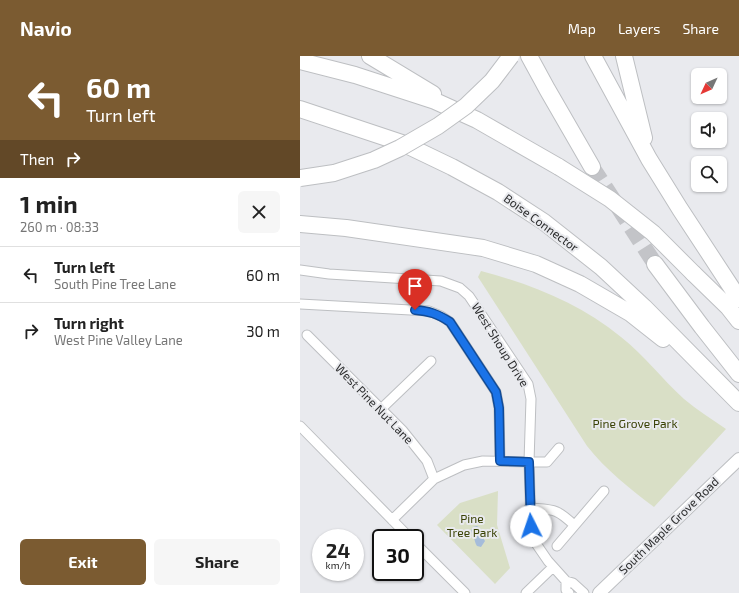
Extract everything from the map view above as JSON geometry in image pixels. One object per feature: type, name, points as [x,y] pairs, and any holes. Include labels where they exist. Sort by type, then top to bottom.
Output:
[{"type":"highway","points":[[370,56],[559,167],[610,199],[653,233],[728,308],[739,321]]},
{"type":"highway","points":[[300,178],[334,173],[374,160],[400,148],[438,126],[466,106],[492,81],[511,56]]},
{"type":"highway","points":[[529,56],[546,89],[592,167]]},
{"type":"highway","points":[[593,56],[649,159],[739,299]]},
{"type":"highway","points":[[624,56],[649,159]]},
{"type":"highway","points":[[300,61],[355,75],[435,101],[477,120]]},
{"type":"highway","name":"Boise Connector","points":[[300,109],[402,143],[452,167],[498,192],[537,217],[601,267],[644,306],[739,403]]},
{"type":"highway","points":[[300,224],[346,228],[483,248],[536,264],[580,284],[630,313],[712,377]]},
{"type":"highway","points":[[655,264],[739,374]]},
{"type":"main road","name":"South Maple Grove Road","points":[[599,593],[739,459]]},
{"type":"street","name":"West Shoup Drive","points":[[300,270],[329,274],[441,281],[460,288],[469,296],[528,384],[531,399],[529,462],[529,508],[531,526],[537,545],[553,567],[566,581]]},
{"type":"street","points":[[300,304],[429,311],[450,322],[496,392],[499,408],[500,461]]},
{"type":"street","name":"West Pine Nut Lane","points":[[307,335],[403,431],[427,461],[434,479]]},
{"type":"street","points":[[381,410],[431,361]]},
{"type":"street","points":[[300,426],[401,529]]},
{"type":"street","points":[[392,520],[434,479],[464,465],[483,461],[546,462],[559,448]]},
{"type":"street","points":[[557,546],[604,491]]},
{"type":"street","points":[[529,508],[554,509],[574,525]]},
{"type":"street","points":[[424,552],[464,593]]},
{"type":"street","points":[[526,593],[553,567]]},
{"type":"street","points":[[569,593],[566,590],[566,581],[573,583],[584,593]]},
{"type":"green space","name":"Pine Grove Park","points":[[481,271],[518,282],[555,296],[606,325],[645,359],[684,399],[726,429],[654,507],[610,471],[587,446],[478,277]]},
{"type":"green space","name":"Pine Tree Park","points":[[498,491],[497,525],[510,568],[495,584],[437,525],[460,503]]},
{"type":"water","points":[[477,526],[481,529],[482,536],[485,541],[481,547],[477,546],[471,531],[473,527]]},
{"type":"tunnel","points":[[592,167],[655,264]]},
{"type":"route","points":[[415,310],[429,311],[450,322],[496,392],[499,408],[500,461],[529,462],[529,508],[531,526]]}]
